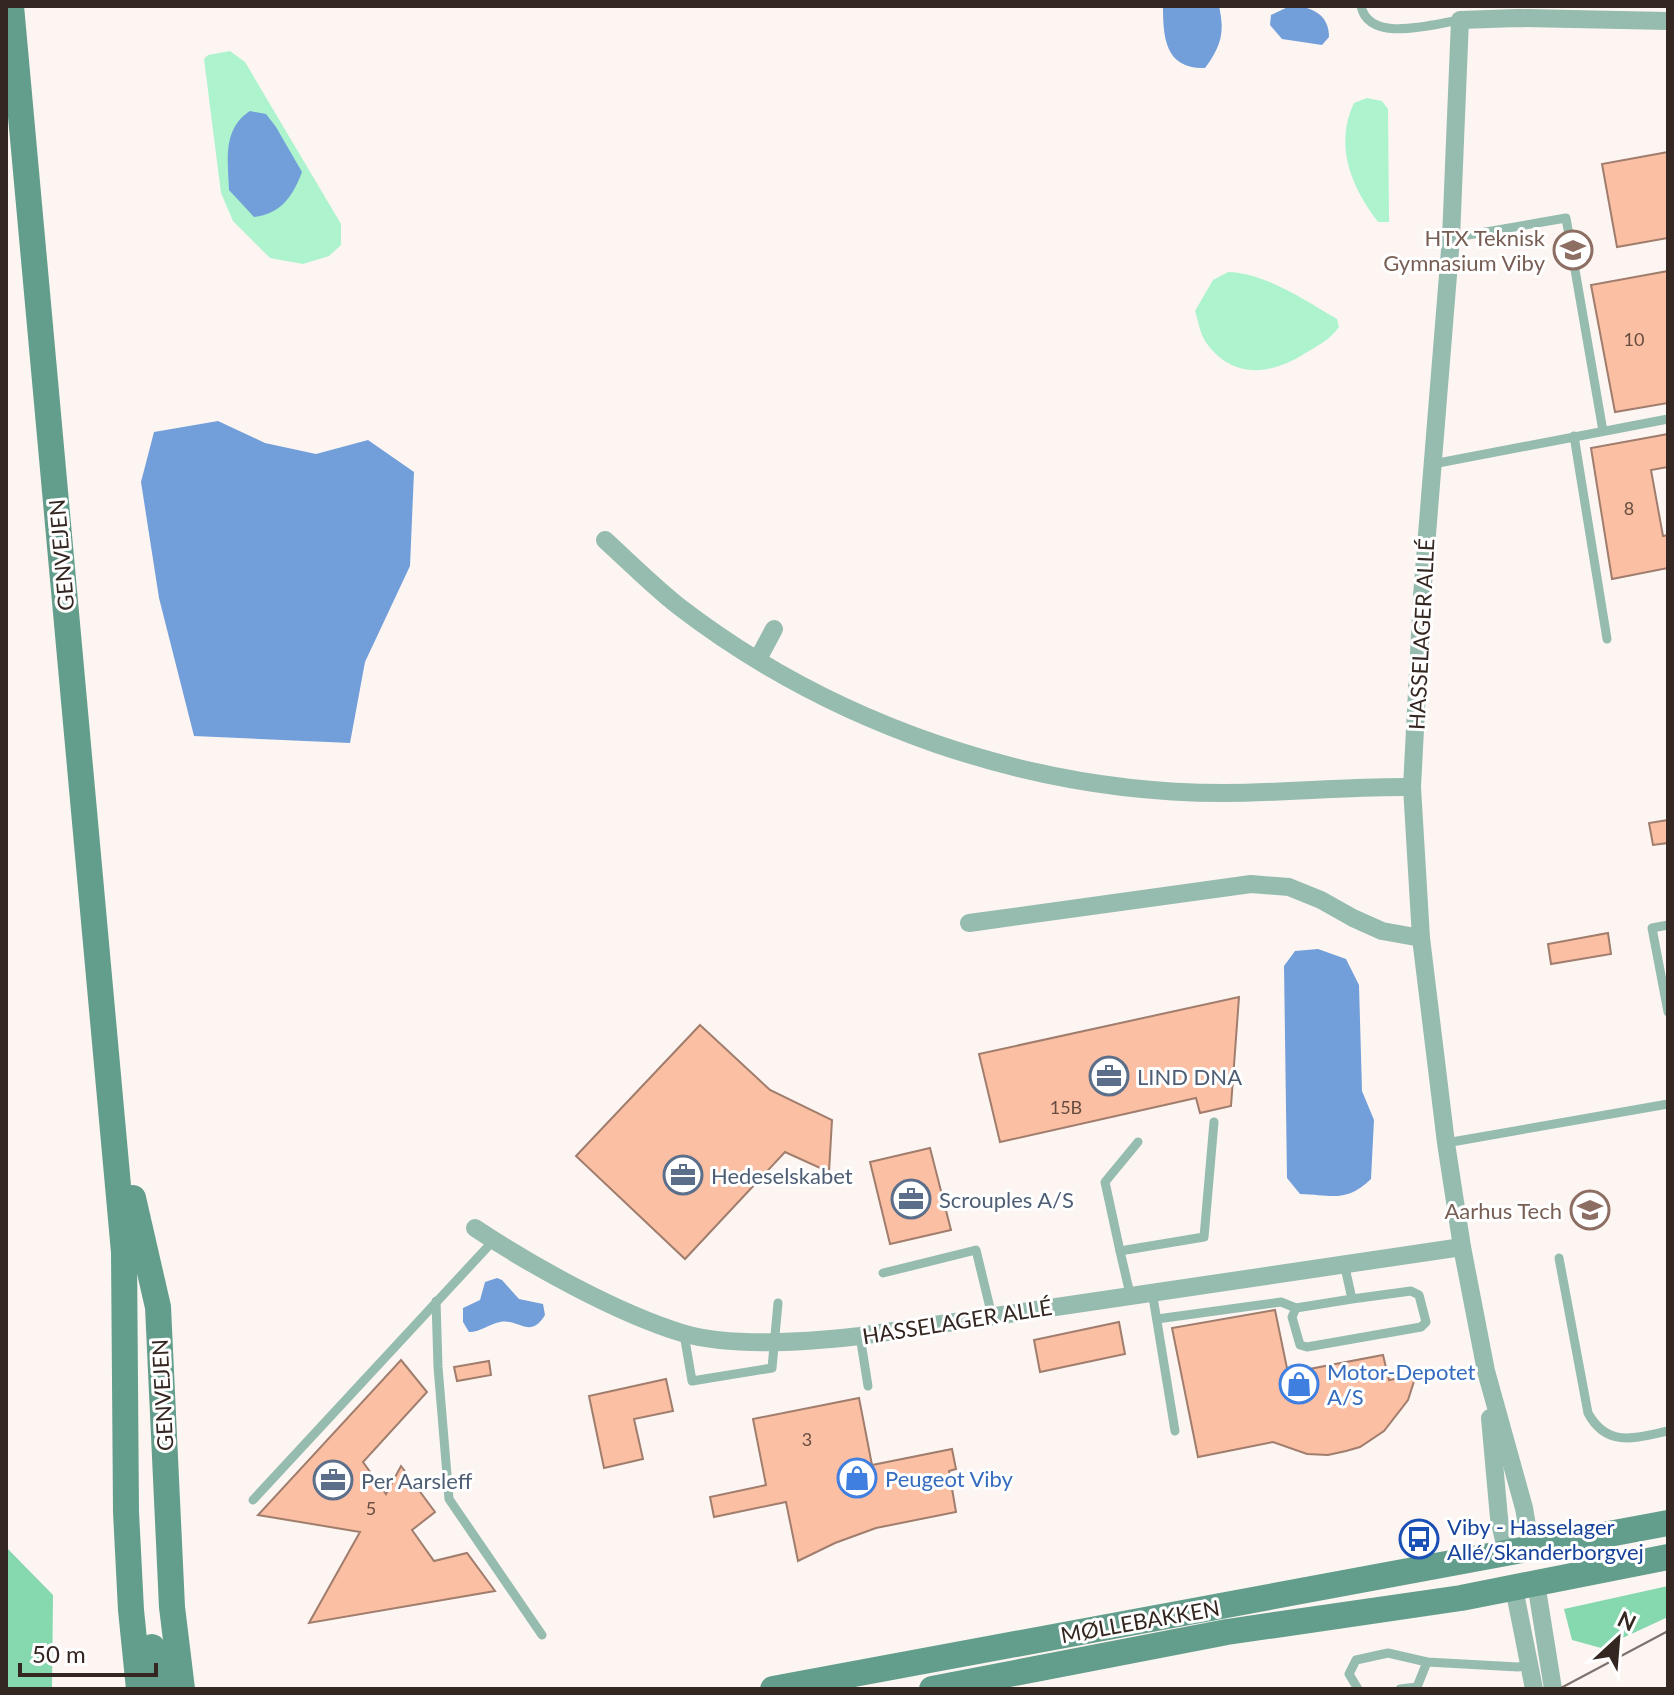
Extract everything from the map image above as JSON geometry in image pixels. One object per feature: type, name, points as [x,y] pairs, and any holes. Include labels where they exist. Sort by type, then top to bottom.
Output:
[{"type":"street","name":"GENVEJEN","points":[[11,6],[124,1252],[126,1512],[139,1689]]},
{"type":"street","points":[[1460,20],[1546,18],[1668,21]]},
{"type":"street","name":"HASSELAGER ALLÉ","points":[[1460,20],[1451,238],[1422,596],[1412,787],[1421,938],[1446,1143],[1486,1371],[1524,1508],[1519,1551],[1525,1586]]},
{"type":"street","points":[[605,540],[677,605],[758,659],[832,701],[894,728],[970,755],[1035,772],[1123,786],[1223,793],[1412,787]]},
{"type":"street","points":[[758,659],[774,629]]},
{"type":"street","points":[[969,923],[1251,884],[1289,887],[1382,931],[1421,938]]},
{"type":"street","name":"GENVEJEN","points":[[112,1105],[158,1307],[172,1607],[182,1689]]},
{"type":"street","name":"HASSELAGER ALLÉ","points":[[475,1228],[601,1299],[684,1334],[728,1340],[804,1342],[1462,1247]]},
{"type":"street","points":[[124,1252],[137,1370],[140,1501],[148,1622],[158,1689]]},
{"type":"street","name":"HASSELAGER ALLÉ","points":[[1486,1371],[1499,1518],[1519,1551]]},
{"type":"street","name":"MØLLEBAKKEN","points":[[773,1689],[1668,1523]]},
{"type":"street","name":"MØLLEBAKKEN","points":[[932,1689],[1227,1632],[1348,1616],[1525,1586],[1668,1557]]},
{"type":"street","points":[[1525,1586],[1549,1663],[1553,1689]]},
{"type":"street","points":[[1525,1586],[1534,1689]]},
{"type":"lane","points":[[1361,6],[1369,22],[1380,28],[1398,29],[1460,20]]},
{"type":"lane","points":[[1451,238],[1566,218],[1603,431]]},
{"type":"lane","points":[[1433,464],[1668,419]]},
{"type":"lane","points":[[1574,436],[1607,639]]},
{"type":"lane","points":[[1668,925],[1652,928],[1668,1012]]},
{"type":"lane","points":[[1446,1143],[1668,1104]]},
{"type":"lane","points":[[1120,1251],[1204,1237],[1214,1122]]},
{"type":"lane","points":[[1130,1294],[1105,1182],[1138,1142]]},
{"type":"lane","points":[[253,1500],[494,1240]]},
{"type":"lane","points":[[883,1273],[976,1250],[992,1316]]},
{"type":"lane","points":[[1559,1258],[1588,1413],[1594,1424],[1617,1438],[1668,1431]]},
{"type":"lane","points":[[1344,1263],[1352,1299]]},
{"type":"lane","points":[[1152,1291],[1175,1431]]},
{"type":"lane","points":[[1157,1319],[1281,1302],[1296,1308],[1411,1291],[1419,1295],[1426,1322],[1421,1327],[1307,1347],[1300,1345],[1292,1317],[1296,1308]]},
{"type":"lane","points":[[436,1301],[449,1499],[542,1635]]},
{"type":"lane","points":[[684,1334],[692,1381],[772,1368],[778,1303]]},
{"type":"lane","points":[[860,1336],[868,1386]]},
{"type":"lane","points":[[1358,1689],[1349,1674],[1356,1660],[1388,1653],[1427,1662],[1518,1667],[1549,1663]]},
{"type":"lane","points":[[1400,1689],[1417,1687],[1427,1662]]},
{"type":"green space","points":[[230,51],[245,62],[341,224],[341,245],[329,256],[303,264],[270,258],[233,221],[221,193],[204,59],[208,55]]},
{"type":"green space","points":[[1367,98],[1382,101],[1388,109],[1389,222],[1378,222],[1368,209],[1348,165],[1348,119],[1354,103]]},
{"type":"green space","points":[[1228,272],[1256,277],[1284,289],[1337,319],[1339,327],[1332,336],[1277,367],[1264,370],[1239,368],[1215,353],[1205,341],[1195,311],[1213,280]]},
{"type":"green space","points":[[6,1547],[53,1595],[52,1689],[6,1689]]},
{"type":"green space","points":[[1668,1586],[1668,1617],[1601,1648],[1572,1640],[1564,1609]]},
{"type":"water","points":[[1163,6],[1219,6],[1222,24],[1220,39],[1205,68],[1192,67],[1174,57],[1166,40]]},
{"type":"water","points":[[1290,6],[1312,10],[1322,17],[1329,37],[1322,45],[1282,39],[1270,25],[1271,15]]},
{"type":"water","points":[[250,111],[266,114],[302,172],[294,189],[279,208],[254,217],[229,190],[228,168],[231,136],[241,118]]},
{"type":"water","points":[[218,421],[265,443],[316,454],[368,440],[414,472],[410,566],[365,662],[350,743],[194,736],[159,598],[141,482],[154,432]]},
{"type":"water","points":[[1318,949],[1346,959],[1359,985],[1362,1091],[1374,1120],[1371,1179],[1354,1192],[1338,1196],[1300,1194],[1287,1178],[1284,966],[1295,951]]},
{"type":"water","points":[[497,1278],[519,1299],[543,1304],[545,1315],[540,1322],[529,1327],[500,1322],[469,1332],[463,1322],[463,1308],[480,1300],[485,1282]]},
{"type":"building","points":[[1668,152],[1668,238],[1617,247],[1602,164]]},
{"type":"building","points":[[1668,271],[1668,403],[1615,412],[1591,285]]},
{"type":"building","points":[[1668,434],[1668,467],[1651,470],[1663,536],[1668,535],[1668,568],[1612,579],[1591,448]]},
{"type":"building","points":[[1668,820],[1668,843],[1653,845],[1649,823]]},
{"type":"building","points":[[1608,933],[1611,954],[1551,964],[1548,944]]},
{"type":"building","name":"LIND DNA","points":[[1239,997],[1231,1106],[1200,1113],[1196,1098],[1000,1142],[979,1054]]},
{"type":"building","points":[[700,1025],[770,1090],[832,1120],[829,1172],[785,1152],[685,1259],[576,1156]]},
{"type":"building","name":"Scrouples A/S","points":[[930,1148],[951,1230],[890,1244],[870,1162]]},
{"type":"building","name":"Motor-Depotet A/S","points":[[1275,1310],[1288,1373],[1383,1355],[1389,1380],[1416,1375],[1408,1400],[1384,1431],[1360,1447],[1346,1451],[1328,1455],[1307,1454],[1273,1442],[1198,1457],[1172,1328]]},
{"type":"building","points":[[1119,1322],[1125,1354],[1040,1372],[1034,1340]]},
{"type":"building","name":"Per Aarsleff","points":[[401,1360],[427,1392],[363,1462],[386,1494],[401,1466],[435,1512],[412,1530],[434,1561],[467,1553],[495,1591],[309,1623],[360,1532],[258,1515]]},
{"type":"building","points":[[489,1361],[491,1375],[457,1381],[454,1367]]},
{"type":"building","points":[[666,1379],[673,1411],[634,1419],[643,1459],[604,1468],[589,1396]]},
{"type":"building","name":"Peugeot Viby","points":[[859,1398],[872,1465],[952,1449],[956,1469],[949,1471],[956,1512],[876,1528],[798,1561],[786,1502],[714,1517],[710,1497],[766,1485],[753,1419]]},
{"type":"tram line","points":[[1559,1689],[1668,1631]]},
{"type":"place","name":"HTX Teknisk Gymnasium Viby","points":[[1573,250]]},
{"type":"place","name":"LIND DNA","points":[[1109,1076]]},
{"type":"place","name":"Hedeselskabet","points":[[683,1175]]},
{"type":"place","name":"Scrouples A/S","points":[[911,1199]]},
{"type":"place","name":"Aarhus Tech","points":[[1590,1210]]},
{"type":"place","name":"Motor-Depotet A/S","points":[[1299,1384]]},
{"type":"place","name":"Peugeot Viby","points":[[857,1478]]},
{"type":"place","name":"Per Aarsleff","points":[[333,1480]]},
{"type":"place","name":"Viby - Hasselager Allé/Skanderborgvej","points":[[1419,1539]]}]
